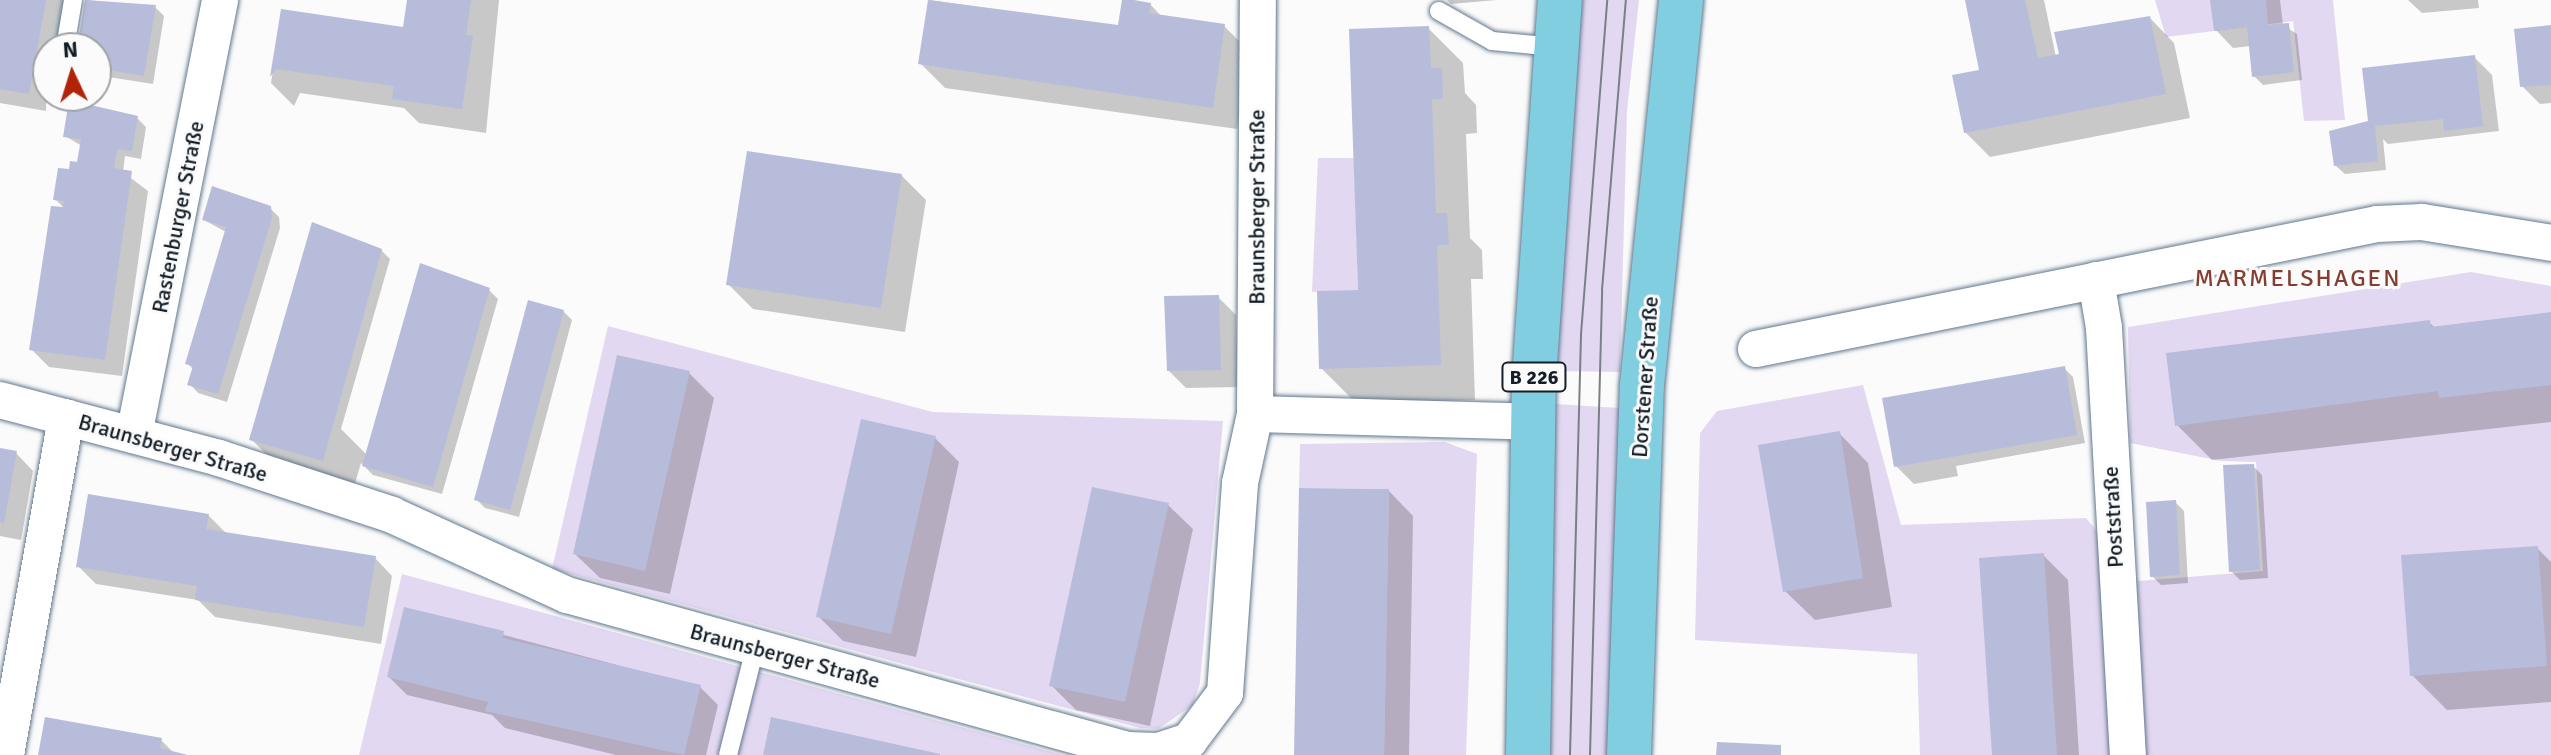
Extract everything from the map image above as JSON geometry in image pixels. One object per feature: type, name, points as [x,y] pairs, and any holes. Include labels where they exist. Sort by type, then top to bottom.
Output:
[{"type":"main road","name":"B 226","points":[[1528,755],[1533,422],[1560,0]]},
{"type":"main road","name":"Dorstener Straße","points":[[1629,755],[1642,385],[1681,0]]},
{"type":"street","name":"Rastenburger Straße","points":[[134,435],[220,0]]},
{"type":"street","name":"Braunsberger Straße","points":[[0,400],[134,435],[404,519],[567,595],[1127,750],[1158,751],[1189,741],[1225,693],[1240,483],[1255,414],[1258,0]]},
{"type":"street","points":[[1756,349],[2377,224],[2422,222],[2551,243]]},
{"type":"street","name":"Poststraße","points":[[2096,280],[2104,328],[2128,755]]},
{"type":"street","points":[[1255,414],[1533,422]]},
{"type":"street","name":"Braunsberger Straße","points":[[6,755],[66,417]]},
{"type":"lane","points":[[68,32],[73,0]]},
{"type":"lane","points":[[1439,11],[1492,41],[1556,47]]},
{"type":"lane","points":[[728,755],[755,648]]},
{"type":"shaded area","points":[[1582,0],[1639,0],[1627,111],[1620,372],[1555,371]]},
{"type":"shaded area","points":[[2155,0],[2333,0],[2345,120],[2304,121],[2293,21],[2166,37]]},
{"type":"shaded area","points":[[1318,158],[1354,158],[1358,290],[1312,292]]},
{"type":"shaded area","points":[[2471,272],[2551,286],[2551,755],[1920,755],[1917,654],[1695,640],[1700,433],[1717,411],[1863,385],[1901,525],[2086,518],[2138,581],[2263,571],[2256,462],[2221,461],[2130,443],[2128,327]]},
{"type":"shaded area","points":[[608,326],[933,412],[1223,421],[1200,683],[1193,705],[1158,729],[1140,728],[552,569]]},
{"type":"shaded area","points":[[1555,404],[1620,408],[1610,755],[1547,755]]},
{"type":"shaded area","points":[[1445,442],[1477,454],[1466,755],[1384,755],[1389,489],[1299,488],[1300,444]]},
{"type":"shaded area","points":[[402,574],[1063,755],[359,755]]},
{"type":"building","points":[[0,0],[46,0],[40,32],[32,32],[29,94],[0,89]]},
{"type":"building","points":[[85,0],[156,5],[144,76],[112,71],[112,32],[80,32]]},
{"type":"building","points":[[407,0],[471,0],[466,35],[473,36],[462,109],[392,99],[394,86],[276,69],[270,77],[281,9],[403,27]]},
{"type":"building","points":[[928,0],[1118,25],[1122,0],[1134,0],[1151,3],[1149,13],[1225,24],[1213,108],[918,64]]},
{"type":"building","points":[[1965,0],[2025,0],[2038,58],[2059,54],[2054,32],[2150,16],[2166,94],[1964,133],[1952,75],[1979,70]]},
{"type":"building","points":[[2210,0],[2266,0],[2268,25],[2289,23],[2294,72],[2252,77],[2247,27],[2214,31]]},
{"type":"building","points":[[2551,25],[2551,85],[2520,87],[2514,29]]},
{"type":"building","points":[[1429,26],[1431,68],[1442,68],[1443,99],[1432,99],[1436,213],[1447,213],[1449,245],[1437,245],[1441,365],[1319,369],[1317,291],[1358,290],[1349,29]]},
{"type":"building","points":[[2475,55],[2483,126],[2444,131],[2443,119],[2375,126],[2378,161],[2334,166],[2329,131],[2368,121],[2362,68]]},
{"type":"building","points":[[112,110],[138,116],[132,151],[117,149],[114,168],[132,171],[105,360],[29,350],[51,206],[63,207],[64,201],[53,200],[58,168],[69,169],[70,161],[77,162],[81,139],[63,137],[67,112]]},
{"type":"building","points":[[747,151],[902,174],[881,308],[726,285]]},
{"type":"building","points":[[212,186],[271,206],[272,218],[218,394],[187,385],[193,366],[185,364],[226,227],[202,220]]},
{"type":"building","points":[[312,222],[382,249],[323,461],[249,440]]},
{"type":"building","points":[[420,263],[490,288],[433,487],[362,466]]},
{"type":"building","points":[[1219,295],[1221,370],[1167,371],[1164,296]]},
{"type":"building","points":[[528,300],[564,310],[510,510],[474,500]]},
{"type":"building","points":[[2551,312],[2551,385],[2439,398],[2438,391],[2175,426],[2166,353],[2430,320],[2431,327]]},
{"type":"building","points":[[617,355],[690,371],[645,571],[573,554]]},
{"type":"building","points":[[2065,366],[2077,435],[1894,467],[1882,398]]},
{"type":"building","points":[[861,419],[936,436],[891,634],[816,617]]},
{"type":"building","points":[[1840,431],[1863,578],[1783,592],[1758,445]]},
{"type":"building","points":[[0,448],[17,451],[4,523],[0,522]]},
{"type":"building","points":[[2254,464],[2260,570],[2229,572],[2223,465]]},
{"type":"building","points":[[1092,487],[1169,503],[1125,702],[1049,686]]},
{"type":"building","points":[[1299,488],[1389,489],[1384,755],[1294,755]]},
{"type":"building","points":[[88,494],[209,514],[206,529],[376,556],[364,627],[195,600],[197,586],[76,567]]},
{"type":"building","points":[[2176,500],[2180,575],[2150,577],[2146,502]]},
{"type":"building","points":[[2538,546],[2547,666],[2410,676],[2401,555]]},
{"type":"building","points":[[2044,553],[2057,755],[1992,755],[1979,558]]},
{"type":"building","points":[[404,607],[504,631],[503,638],[701,685],[684,755],[485,711],[488,702],[387,677]]},
{"type":"building","points":[[45,717],[162,738],[160,748],[188,755],[38,755]]},
{"type":"building","points":[[771,717],[940,754],[940,755],[763,755]]},
{"type":"building","points":[[1717,742],[1781,745],[1781,755],[1716,755]]},
{"type":"tram line","points":[[1570,755],[1581,334],[1607,0]]},
{"type":"tram line","points":[[1590,755],[1602,290],[1626,0]]},
{"type":"district","name":"MARMELSHAGEN","points":[[2298,279]]}]
